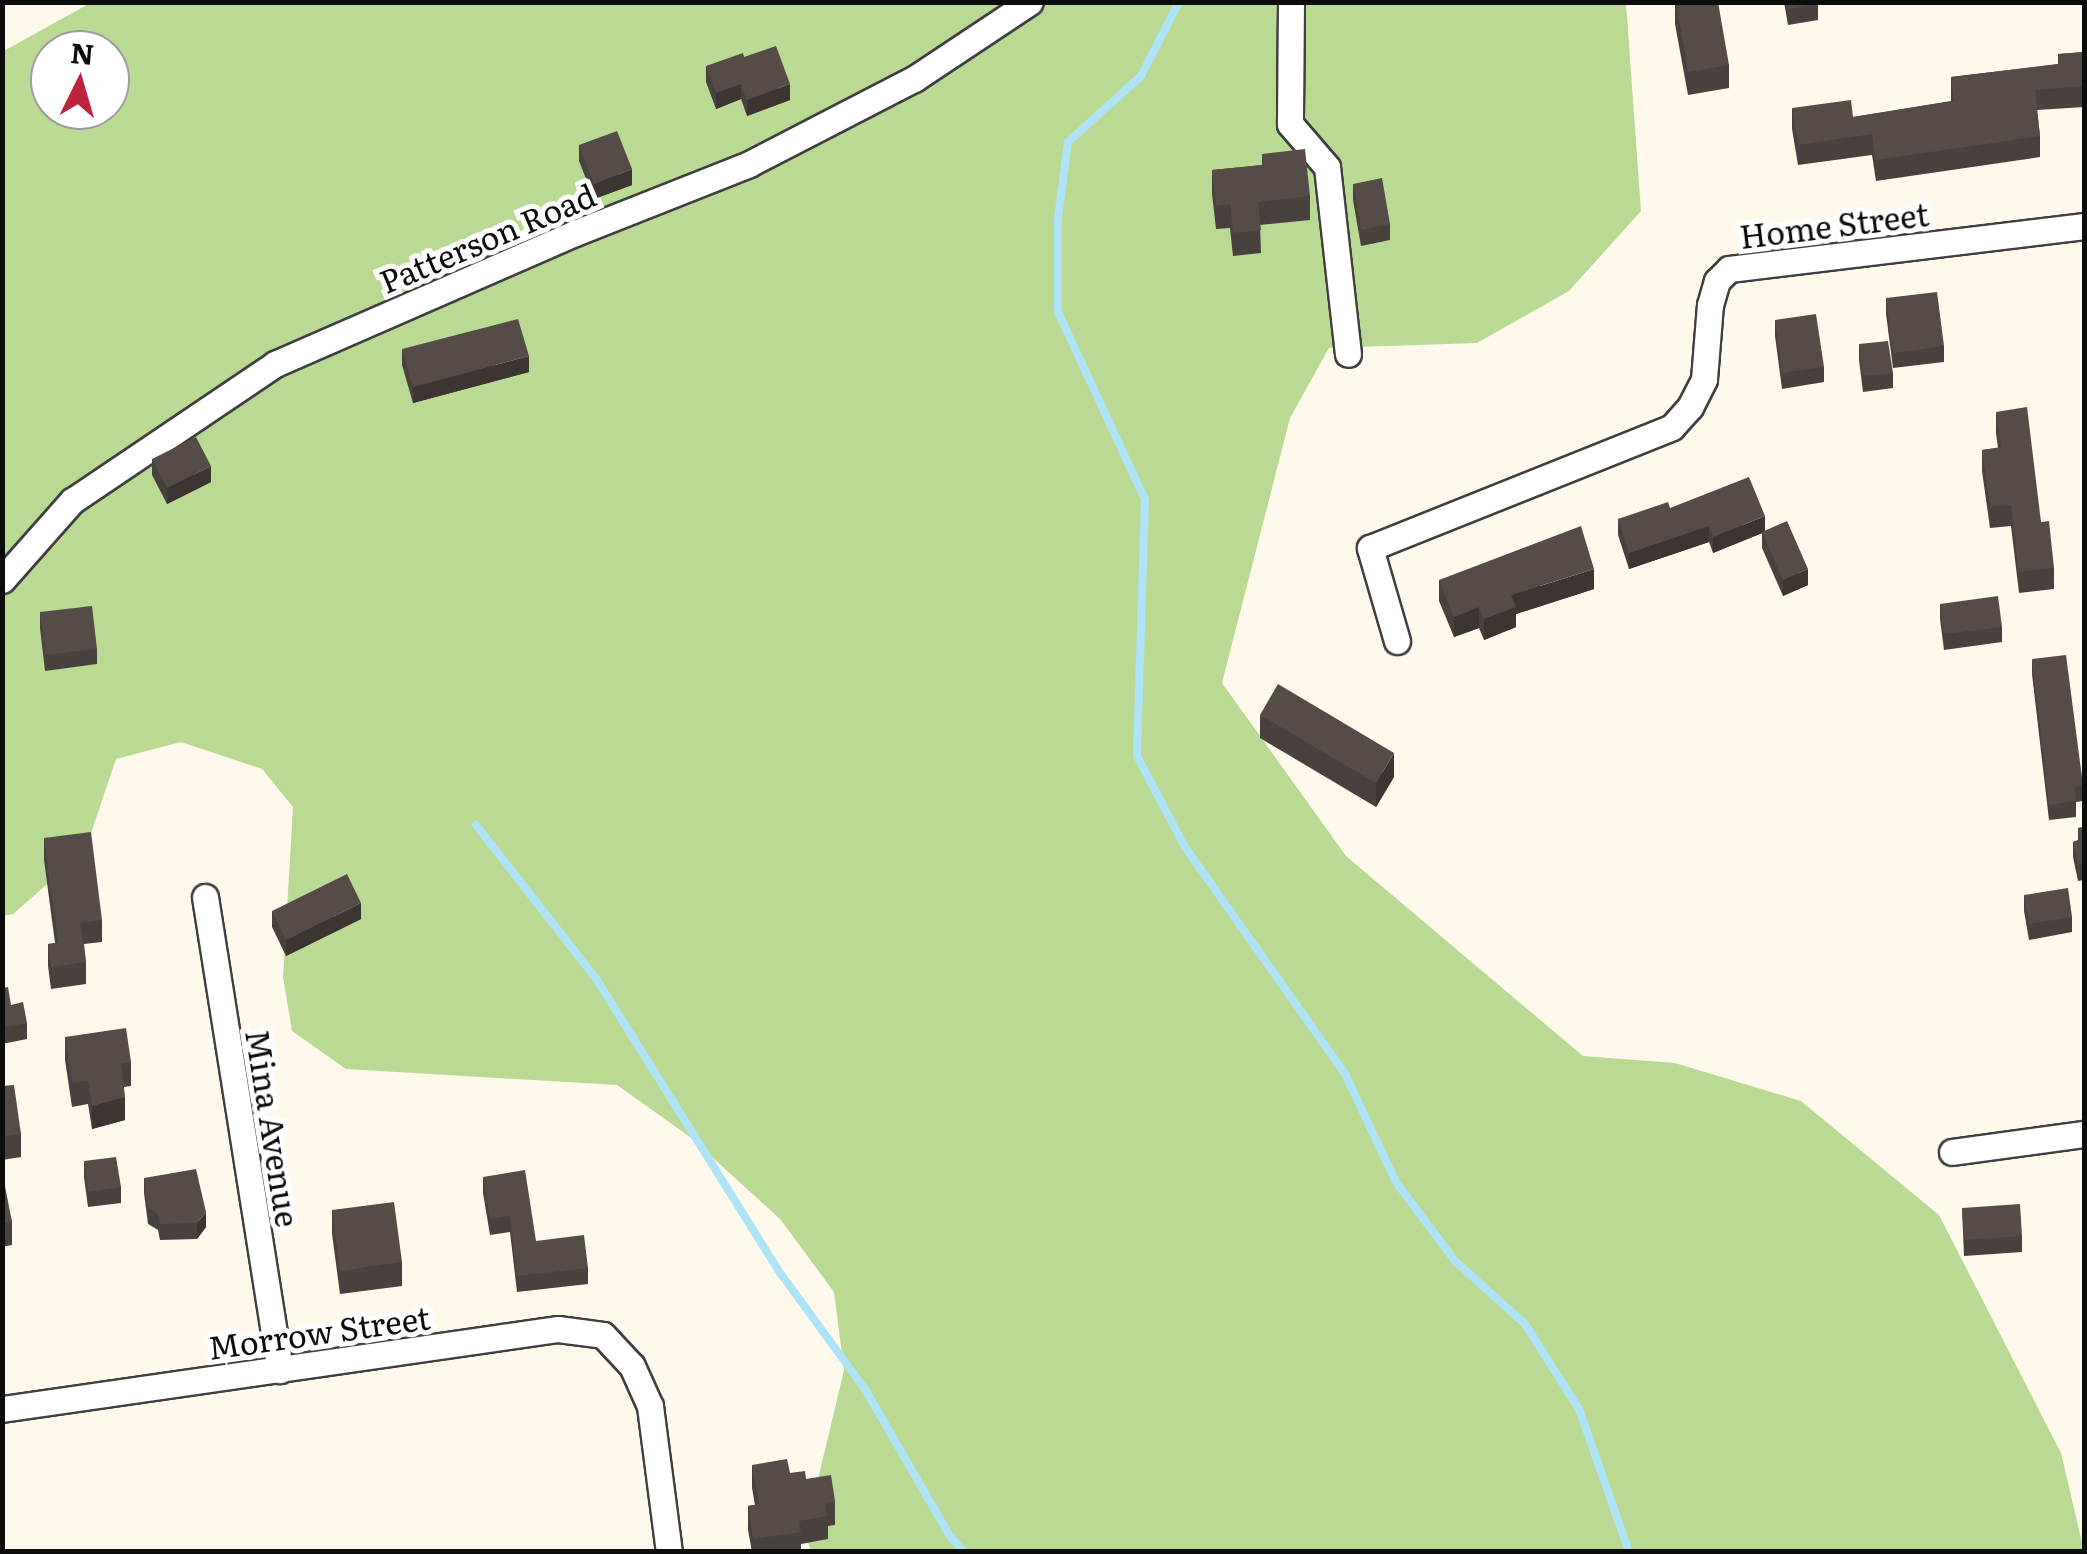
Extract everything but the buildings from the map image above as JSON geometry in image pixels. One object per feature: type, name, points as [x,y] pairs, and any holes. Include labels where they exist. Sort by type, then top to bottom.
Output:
[{"type":"street","name":"Patterson Road","points":[[2,580],[72,501],[275,364],[575,233],[749,164],[914,78],[1030,2]]},
{"type":"street","points":[[1292,2],[1290,124],[1327,167],[1348,354]]},
{"type":"street","name":"Home Street","points":[[1397,641],[1370,548],[1672,427],[1690,408],[1704,379],[1710,305],[1717,281],[1729,270],[2084,226]]},
{"type":"street","name":"Mina Avenue","points":[[205,897],[280,1370]]},
{"type":"street","points":[[1952,1152],[2084,1134]]},
{"type":"street","name":"Morrow Street","points":[[2,1409],[558,1329],[603,1335],[632,1366],[650,1406],[669,1552]]},
{"type":"green space","points":[[92,2],[1626,3],[1641,211],[1569,291],[1477,343],[1329,348],[1290,418],[1222,683],[1346,856],[1583,1056],[1675,1063],[1801,1101],[1939,1215],[2061,1453],[2084,1551],[811,1551],[805,1534],[844,1370],[834,1292],[780,1219],[690,1137],[617,1085],[346,1069],[292,1031],[283,977],[293,807],[262,769],[181,742],[116,759],[85,851],[13,914],[3,916],[2,52],[30,36],[30,130],[130,130],[130,30],[42,30]]},
{"type":"waterway","points":[[1179,2],[1141,76],[1068,142],[1058,218],[1058,312],[1145,499],[1137,756],[1185,847],[1345,1074],[1396,1182],[1455,1261],[1525,1324],[1579,1409],[1629,1552]]},
{"type":"waterway","points":[[476,825],[597,980],[781,1274],[865,1389],[950,1536],[964,1552]]}]
